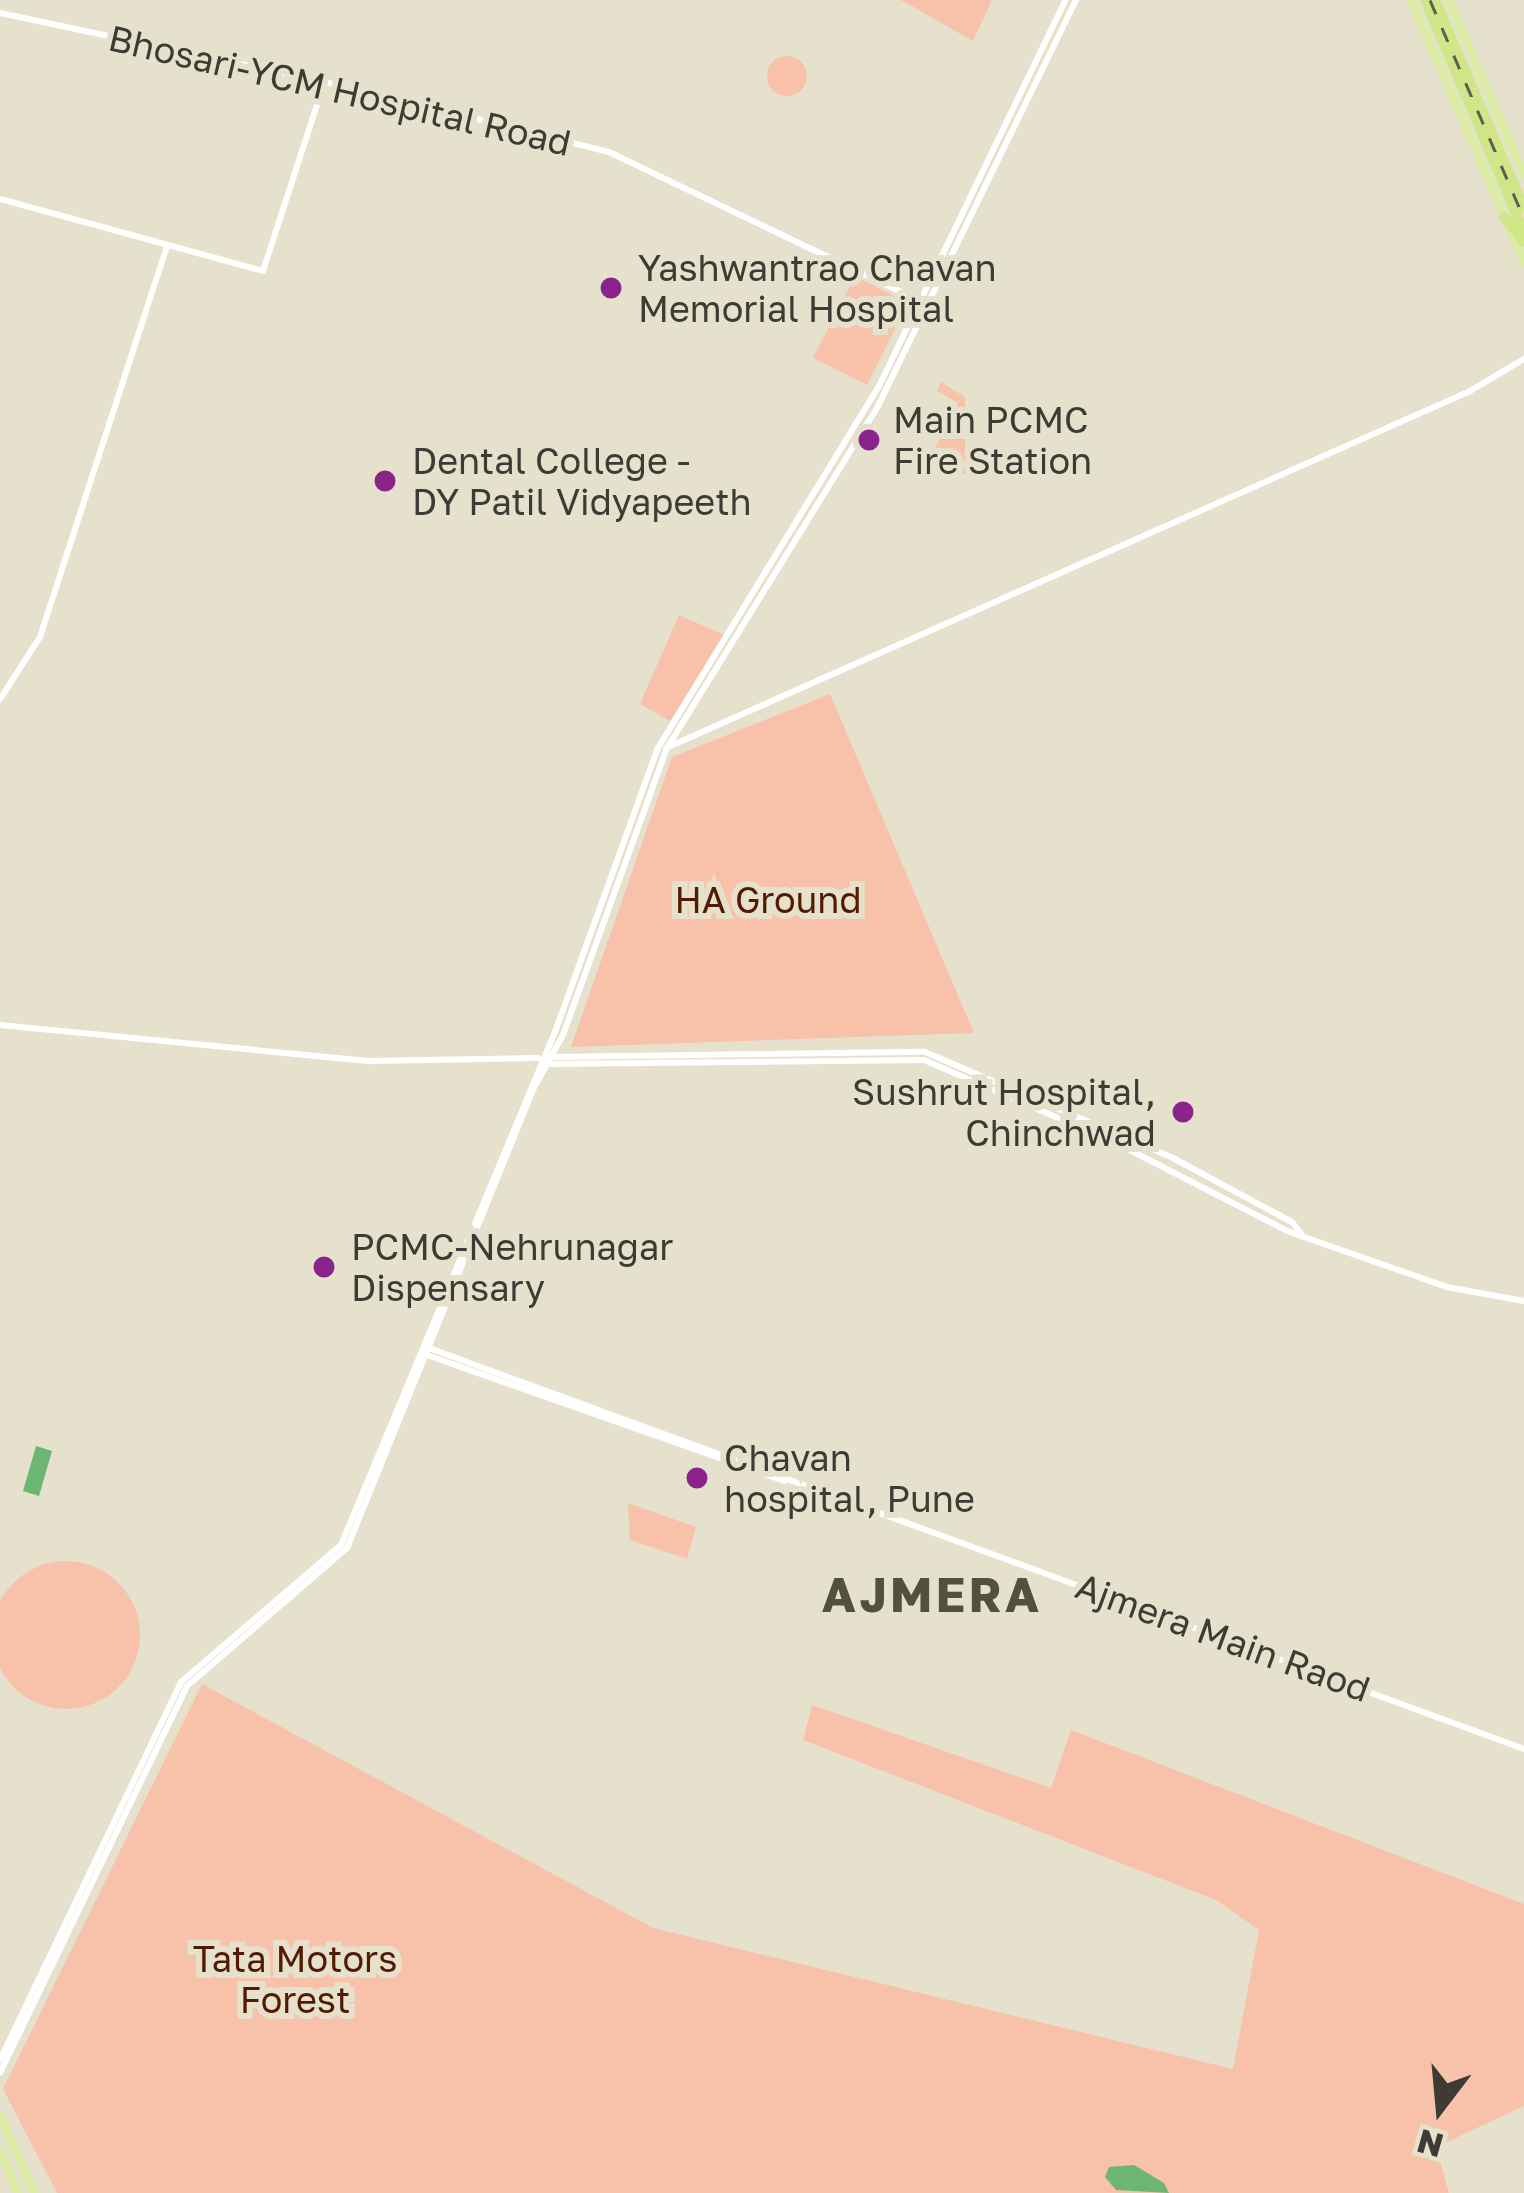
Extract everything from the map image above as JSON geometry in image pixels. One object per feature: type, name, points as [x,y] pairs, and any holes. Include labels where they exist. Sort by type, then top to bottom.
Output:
[{"type":"highway","points":[[1425,0],[1524,232]]},
{"type":"highway","points":[[1435,0],[1524,208]]},
{"type":"highway","points":[[1504,217],[1524,242]]},
{"type":"main road","points":[[1411,0],[1524,263]]},
{"type":"main road","points":[[1448,0],[1524,175]]},
{"type":"main road","points":[[0,2116],[34,2193]]},
{"type":"main road","points":[[0,2152],[18,2193]]},
{"type":"street","points":[[0,2060],[192,1678],[347,1549],[663,747],[878,406],[1066,0]]},
{"type":"street","points":[[926,304],[1076,0]]},
{"type":"street","name":"Bhosari-YCM Hospital Road","points":[[0,13],[324,83],[609,152],[926,304]]},
{"type":"street","points":[[0,199],[256,271],[269,267],[324,83]]},
{"type":"street","points":[[0,699],[40,637],[167,246]]},
{"type":"street","points":[[663,747],[803,692],[908,634],[1470,391],[1524,359]]},
{"type":"street","points":[[0,1028],[370,1061],[925,1052],[1173,1159],[1292,1222],[1301,1235],[1447,1287],[1524,1301]]},
{"type":"street","name":"Ajmera Main Raod","points":[[425,1351],[1524,1749]]},
{"type":"street","points":[[0,2073],[90,1878]]},
{"type":"green space","points":[[901,0],[992,0],[973,41]]},
{"type":"green space","points":[[787,56],[801,62],[807,76],[801,90],[787,96],[773,90],[767,76],[773,62]]},
{"type":"green space","points":[[855,276],[908,303],[867,385],[813,358]]},
{"type":"green space","points":[[941,382],[965,397],[965,475],[931,456],[958,403],[937,391]]},
{"type":"green space","points":[[679,615],[724,635],[670,721],[640,704]]},
{"type":"green space","name":"HA Ground","points":[[830,694],[974,1033],[571,1047],[672,757]]},
{"type":"green space","points":[[628,1503],[696,1527],[687,1559],[630,1540]]},
{"type":"green space","points":[[66,1561],[94,1566],[119,1582],[135,1607],[140,1635],[135,1663],[119,1688],[94,1704],[66,1709],[38,1704],[13,1688],[-3,1663],[-8,1635],[-3,1607],[13,1582],[38,1566]]},
{"type":"green space","name":"Tata Motors Forest","points":[[202,1684],[653,1928],[1233,2069],[1259,1930],[1216,1900],[803,1740],[812,1705],[1051,1788],[1071,1730],[1524,1904],[1524,2106],[1436,2147],[1449,2193],[57,2193],[3,2089]]},
{"type":"shaded area","points":[[36,1446],[52,1451],[39,1496],[23,1491]]},
{"type":"shaded area","points":[[1134,2165],[1164,2183],[1169,2193],[1116,2190],[1105,2177],[1109,2167]]},
{"type":"railway","points":[[1430,0],[1524,218]]},
{"type":"place","name":"Yashwantrao Chavan Memorial Hospital","points":[[611,288]]},
{"type":"place","name":"Main PCMC Fire Station","points":[[869,440]]},
{"type":"place","name":"Dental College - DY Patil Vidyapeeth","points":[[385,481]]},
{"type":"place","name":"Sushrut Hospital, Chinchwad","points":[[1183,1112]]},
{"type":"place","name":"PCMC-Nehrunagar Dispensary","points":[[324,1267]]},
{"type":"place","name":"Chavan hospital, Pune","points":[[697,1478]]},
{"type":"district","name":"AJMERA","points":[[932,1595]]}]
